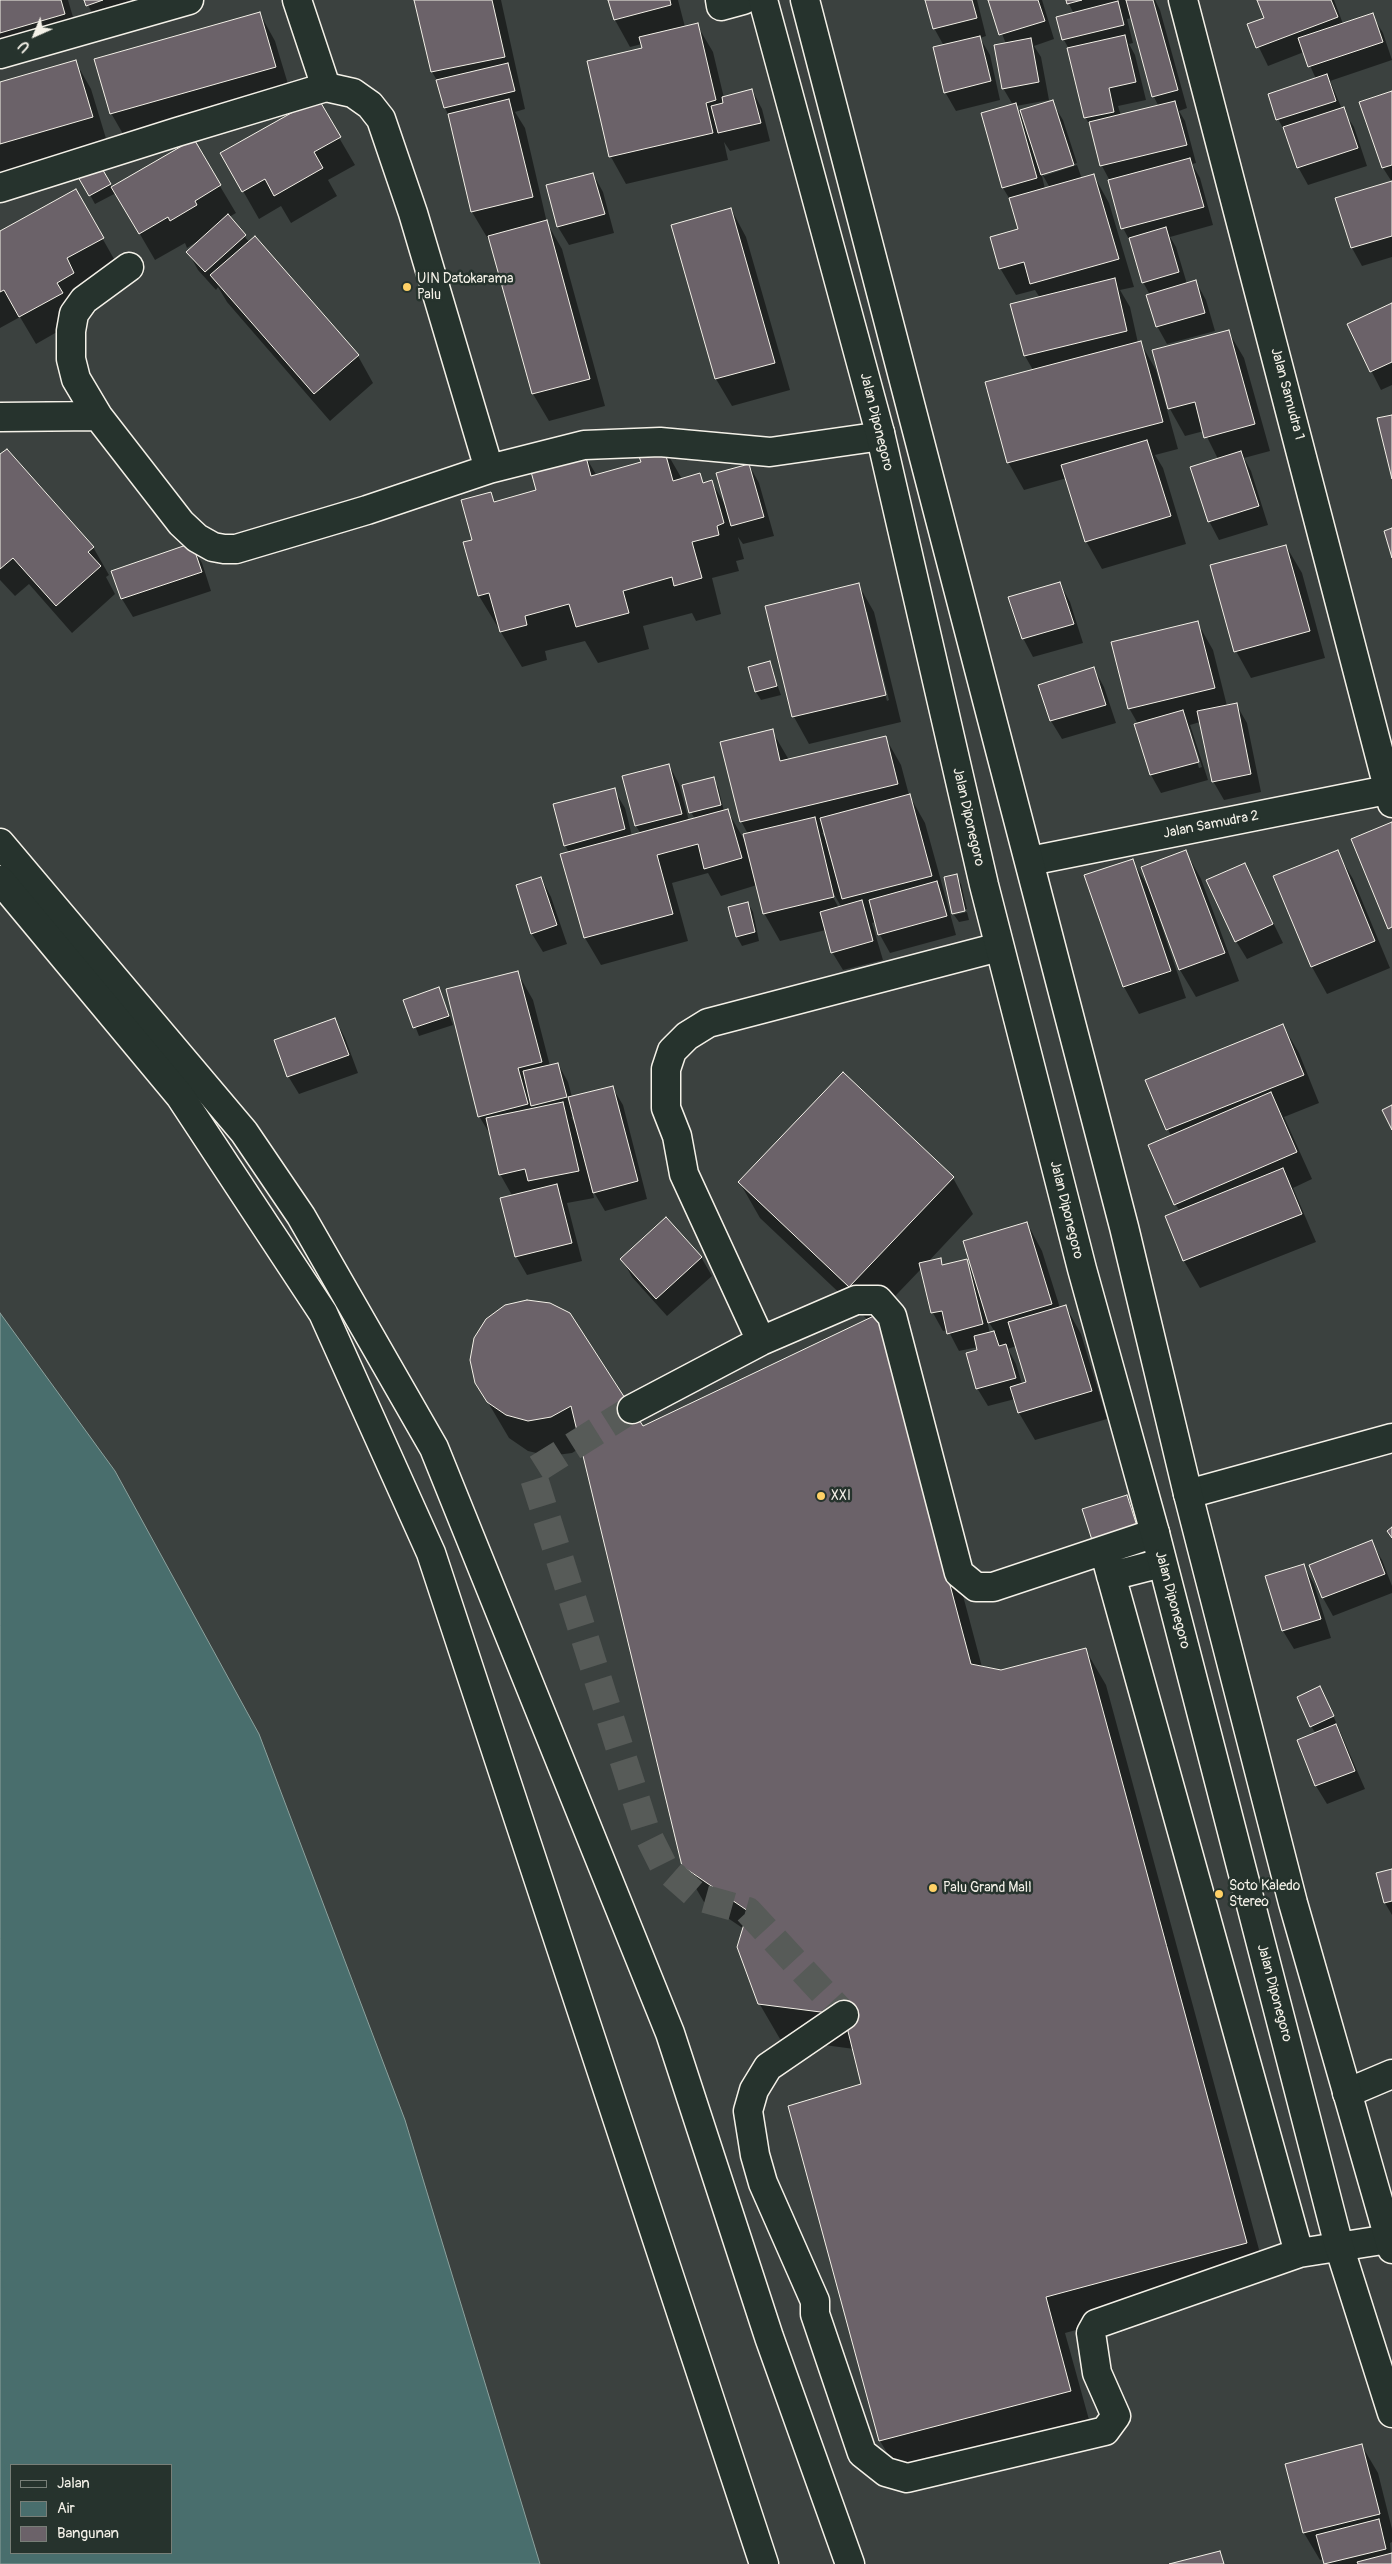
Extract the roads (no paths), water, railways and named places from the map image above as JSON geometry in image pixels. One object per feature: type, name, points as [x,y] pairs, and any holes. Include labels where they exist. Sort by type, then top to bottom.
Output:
[{"type":"main road","points":[[0,54],[189,0]]},
{"type":"main road","points":[[296,0],[326,88]]},
{"type":"main road","points":[[720,0],[721,6],[743,0]]},
{"type":"main road","name":"Jalan Diponegoro","points":[[763,0],[880,433],[999,947],[1082,1269],[1155,1533],[1340,2246],[1392,2413]]},
{"type":"main road","points":[[806,0],[1124,1226],[1188,1494],[1293,1903],[1390,2244],[1340,2246],[1299,2252],[1096,2324],[1091,2333],[1098,2373],[1116,2416],[1105,2432],[907,2478],[886,2472],[862,2453],[815,2314],[815,2301],[763,2183],[755,2155],[748,2111],[754,2090],[768,2067],[844,2015]]},
{"type":"main road","name":"Jalan Samudra 1","points":[[1183,0],[1391,793]]},
{"type":"main road","points":[[0,188],[177,132],[326,88],[353,93],[370,105],[381,118],[413,213],[489,469]]},
{"type":"main road","points":[[129,267],[84,300],[74,314],[71,331],[71,359],[76,379],[98,416],[181,523],[197,538],[213,547],[224,549],[236,548],[367,510],[489,469],[584,445],[660,442],[770,452],[868,438],[880,433]]},
{"type":"main road","points":[[0,417],[98,416]]},
{"type":"main road","name":"Jalan Samudra 2","points":[[1030,860],[1391,793]]},
{"type":"main road","points":[[0,843],[244,1132],[301,1216],[434,1448],[670,2033],[769,2338],[850,2564]]},
{"type":"main road","points":[[0,880],[180,1096],[323,1313],[431,1553],[764,2564]]},
{"type":"main road","points":[[761,1341],[684,1174],[677,1136],[666,1108],[666,1069],[672,1051],[687,1036],[708,1023],[999,947]]},
{"type":"main road","points":[[632,1409],[761,1341],[856,1300],[878,1300],[892,1316],[959,1573],[976,1586],[993,1587],[1155,1533]]},
{"type":"main road","points":[[1188,1494],[1392,1438]]},
{"type":"main road","points":[[1104,1550],[1261,2124],[1299,2252]]},
{"type":"main road","points":[[1111,1576],[1162,1563]]},
{"type":"main road","points":[[1346,2093],[1392,2074]]},
{"type":"water","points":[[0,1313],[115,1471],[259,1734],[405,2120],[540,2564],[0,2564]]},
{"type":"tunnel","points":[[632,1409],[532,1472],[646,1831],[664,1867],[698,1897],[748,1911],[844,2015]]},
{"type":"place","name":"UIN Datokarama Palu","points":[[407,287]]},
{"type":"place","name":"XXI","points":[[821,1496]]},
{"type":"place","name":"Palu Grand Mall","points":[[933,1888]]},
{"type":"place","name":"Soto Kaledo Stereo","points":[[1219,1894]]}]
